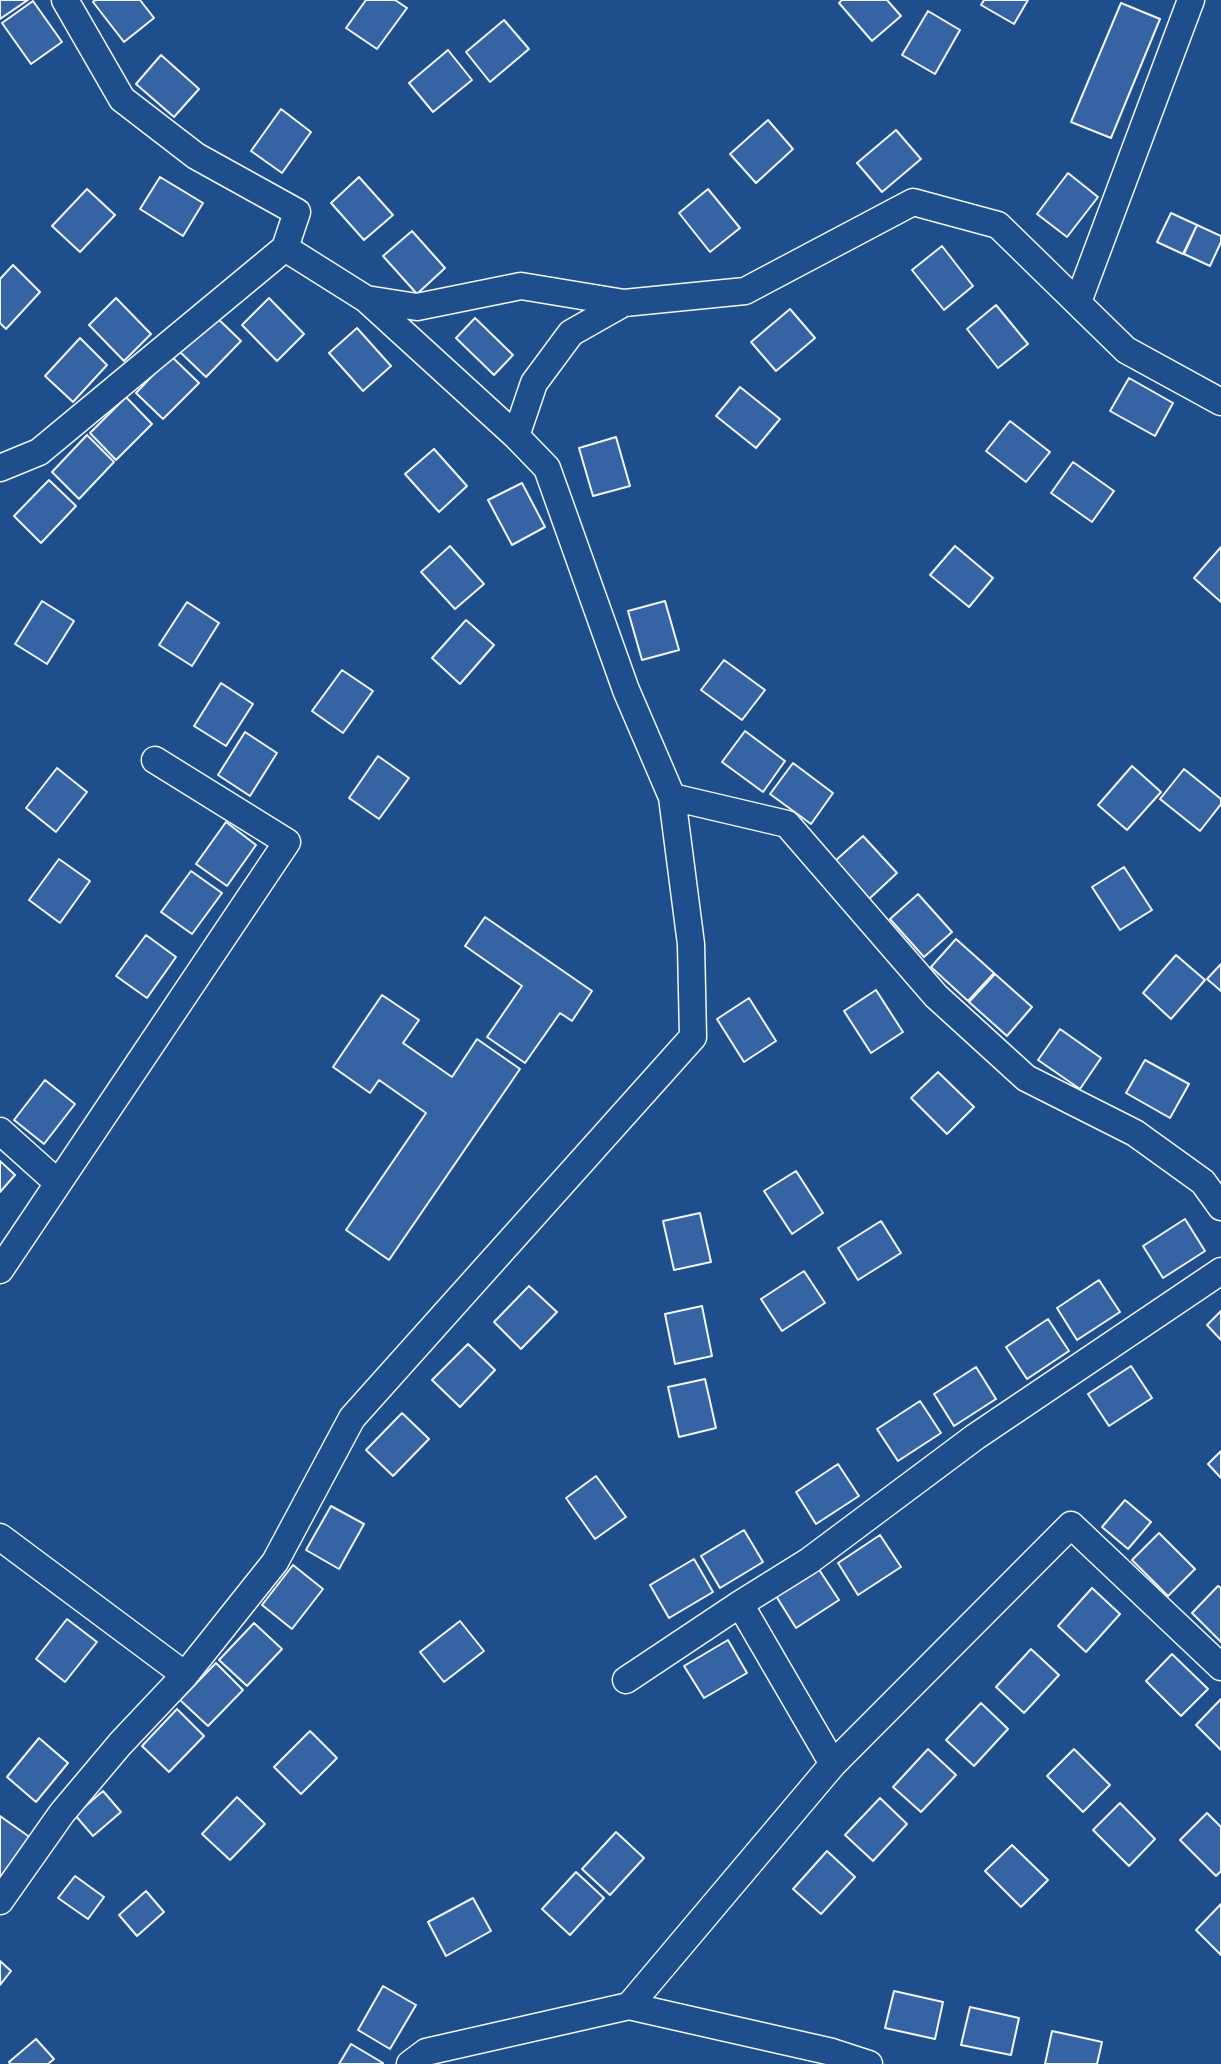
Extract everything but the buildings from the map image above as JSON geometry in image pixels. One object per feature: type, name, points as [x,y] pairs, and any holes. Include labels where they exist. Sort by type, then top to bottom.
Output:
[{"type":"street","points":[[0,468],[39,452],[285,248],[297,212],[196,156],[122,99],[65,0]]},
{"type":"street","points":[[1078,302],[1191,0]]},
{"type":"street","points":[[366,299],[417,307],[521,286],[624,303],[745,291],[913,202],[998,225],[1126,350],[1221,402]]},
{"type":"street","points":[[0,1901],[62,1813],[120,1744],[185,1675],[275,1562],[352,1418],[693,1037],[691,944],[672,797],[626,690],[547,468],[366,299],[285,248]]},
{"type":"street","points":[[516,436],[534,383],[571,333],[624,303]]},
{"type":"street","points":[[0,1270],[287,842],[155,760]]},
{"type":"street","points":[[672,797],[787,824],[936,996],[1026,1078],[1135,1133],[1203,1182],[1221,1207]]},
{"type":"street","points":[[0,1131],[58,1183]]},
{"type":"street","points":[[626,1680],[809,1561],[975,1437],[1221,1271]]},
{"type":"street","points":[[629,2006],[833,1764],[1071,1525],[1221,1667]]},
{"type":"street","points":[[0,1537],[185,1675]]},
{"type":"street","points":[[740,1604],[833,1764]]},
{"type":"street","points":[[410,2064],[426,2052],[629,2006],[829,2058],[869,2064]]}]
